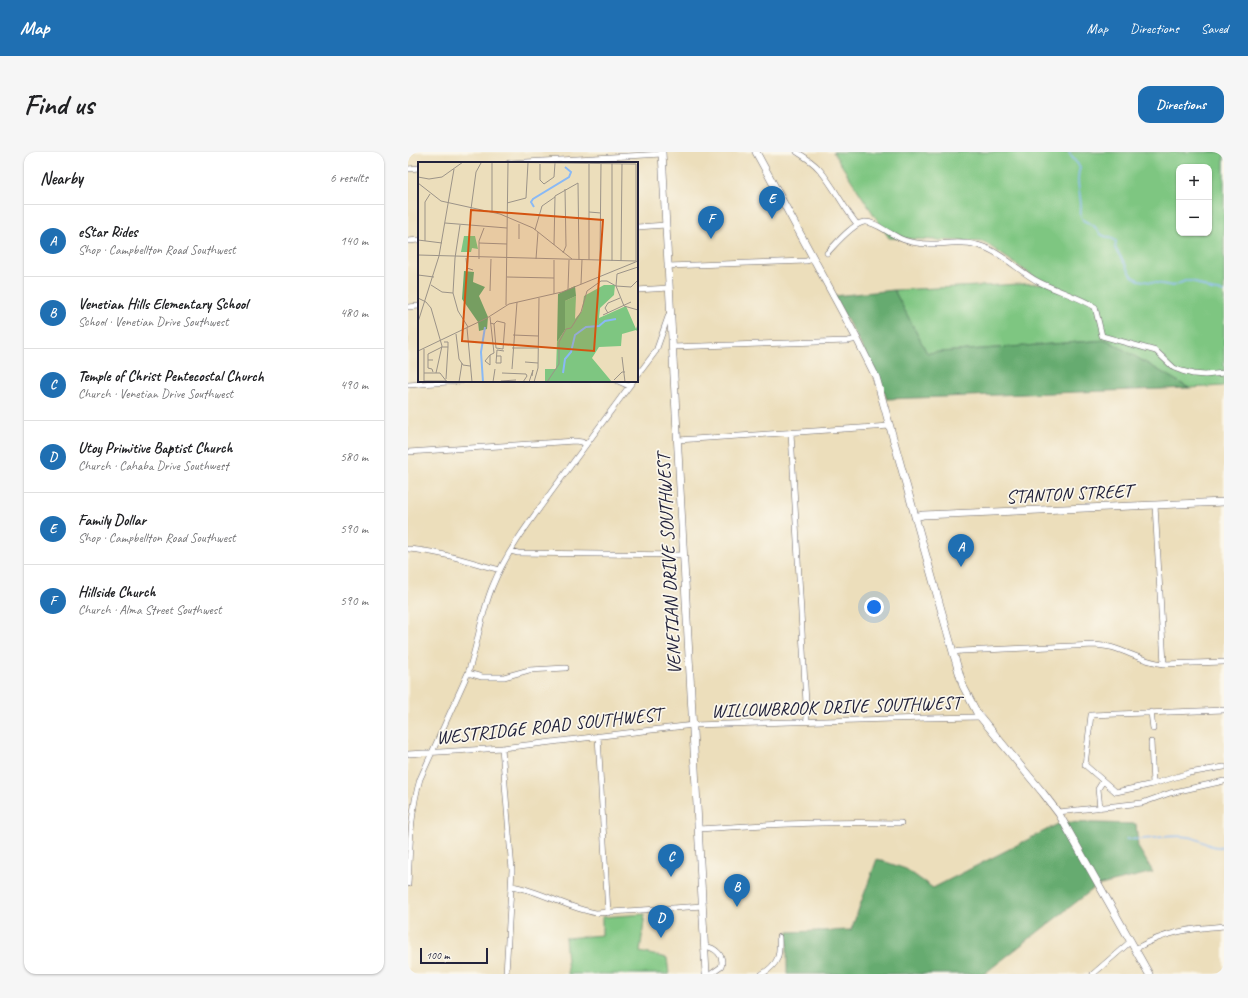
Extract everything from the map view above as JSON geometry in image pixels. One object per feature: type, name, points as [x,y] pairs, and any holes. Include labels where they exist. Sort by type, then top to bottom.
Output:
[{"type":"street","points":[[756,152],[876,377],[963,686],[980,718],[1058,812],[1149,974]]},
{"type":"street","points":[[797,152],[812,162],[820,170],[847,212],[857,224]]},
{"type":"street","points":[[524,162],[662,153]]},
{"type":"street","name":"VENETIAN DRIVE SOUTHWEST","points":[[662,153],[706,974]]},
{"type":"street","points":[[408,169],[418,168]]},
{"type":"street","points":[[827,253],[857,224],[864,222],[872,223],[896,236],[917,243],[964,242],[977,244],[998,254],[1039,282],[1086,301],[1095,307],[1102,336],[1156,351],[1174,368],[1182,371],[1205,375],[1224,373]]},
{"type":"street","points":[[638,227],[666,225]]},
{"type":"street","points":[[408,241],[418,240]]},
{"type":"street","points":[[668,266],[806,261],[814,259]]},
{"type":"street","points":[[638,290],[669,288]]},
{"type":"street","points":[[408,307],[418,306]]},
{"type":"street","points":[[638,375],[656,351],[670,311]]},
{"type":"street","points":[[672,347],[848,341],[857,339]]},
{"type":"street","points":[[408,385],[448,382]]},
{"type":"street","points":[[620,382],[629,386]]},
{"type":"street","points":[[408,884],[409,847],[416,794],[420,779],[468,673],[474,657],[488,597],[500,570],[541,507],[632,382]]},
{"type":"street","points":[[678,440],[890,426]]},
{"type":"street","points":[[791,433],[807,721]]},
{"type":"street","points":[[408,452],[575,441],[582,442],[586,445]]},
{"type":"street","name":"STANTON STREET","points":[[915,517],[923,515],[1224,502]]},
{"type":"street","points":[[1155,505],[1164,664]]},
{"type":"street","points":[[408,549],[427,551],[449,556],[500,570]]},
{"type":"street","points":[[511,551],[518,553],[684,555]]},
{"type":"street","points":[[953,652],[1095,644],[1113,648],[1144,661],[1164,664],[1224,662]]},
{"type":"street","points":[[468,673],[482,678],[504,677],[529,670],[566,668]]},
{"type":"street","points":[[1224,710],[1151,712],[1091,716],[1085,765],[1116,792],[1153,784],[1189,773],[1224,767]]},
{"type":"street","points":[[1151,712],[1153,730]]},
{"type":"street","name":"WILLOWBROOK DRIVE SOUTHWEST","points":[[693,725],[807,721],[980,718]]},
{"type":"street","name":"WESTRIDGE ROAD SOUTHWEST","points":[[408,754],[502,748],[693,725]]},
{"type":"street","points":[[598,736],[608,913]]},
{"type":"street","points":[[1151,742],[1153,784]]},
{"type":"street","points":[[502,748],[512,870],[506,974]]},
{"type":"street","points":[[1100,808],[1098,790],[1103,781]]},
{"type":"street","points":[[1058,812],[1142,803],[1170,793],[1224,781]]},
{"type":"street","points":[[698,829],[744,826],[901,822]]},
{"type":"street","points":[[512,886],[525,888],[584,911],[596,913],[703,906]]},
{"type":"street","points":[[1135,949],[1155,939],[1175,932],[1189,929],[1224,926]]},
{"type":"street","points":[[762,974],[778,960],[780,951],[779,937]]},
{"type":"street","points":[[1093,974],[1131,941]]},
{"type":"street","points":[[705,946],[717,951],[722,958],[721,967],[712,974]]},
{"type":"green space","points":[[833,152],[1224,152],[1224,386],[1189,388],[1107,340],[927,353],[894,290],[1043,283],[984,242],[889,238]]},
{"type":"green space","points":[[894,290],[927,353],[1107,340],[1189,388],[887,399],[873,367],[834,296]]},
{"type":"green space","points":[[1062,822],[1136,824],[1138,847],[1153,872],[1097,886],[984,974],[787,974],[787,932],[851,930],[877,859],[906,869],[933,888]]},
{"type":"green space","points":[[645,914],[640,952],[667,958],[669,974],[568,974],[565,938],[602,935],[602,917]]},
{"type":"waterway","points":[[1069,152],[1080,167],[1078,183],[1082,218],[1084,221],[1094,226],[1101,234],[1116,241],[1115,248],[1133,277],[1139,280],[1173,286],[1185,281],[1192,281],[1211,290],[1224,292]]},
{"type":"waterway","points":[[1126,839],[1181,836],[1197,839],[1211,846],[1224,848]]},
{"type":"place","name":"Family Dollar","points":[[772,219]]},
{"type":"place","name":"Hillside Church","points":[[711,239]]},
{"type":"place","name":"eStar Rides","points":[[961,567]]},
{"type":"place","name":"Temple of Christ Pentecostal Church","points":[[671,877]]},
{"type":"place","name":"Venetian Hills Elementary School","points":[[737,907]]},
{"type":"place","name":"Utoy Primitive Baptist Church","points":[[661,938]]}]
